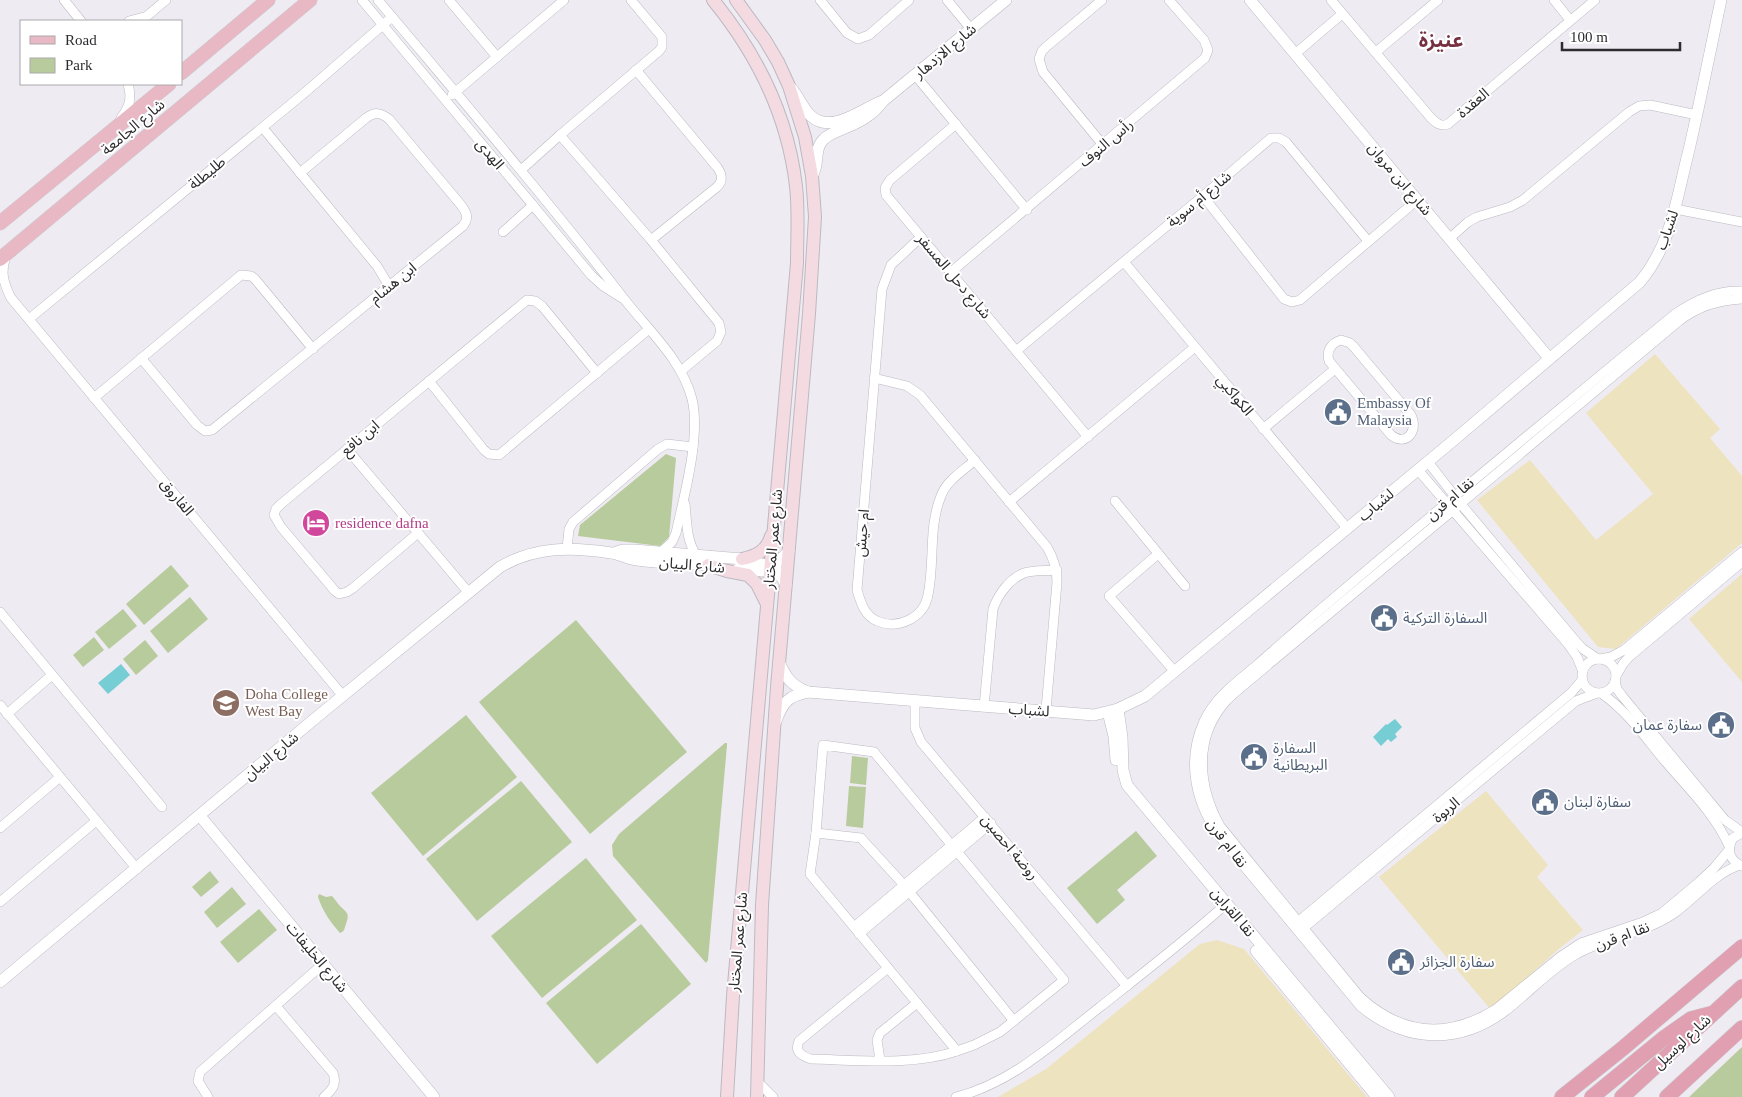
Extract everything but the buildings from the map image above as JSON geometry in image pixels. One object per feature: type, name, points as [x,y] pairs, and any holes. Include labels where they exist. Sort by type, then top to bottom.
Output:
[{"type":"highway","points":[[1562,1097],[1622,1049],[1742,947]]},
{"type":"highway","name":"شارع لوسيل","points":[[1622,1097],[1742,987]]},
{"type":"highway","points":[[1592,1097],[1664,1038],[1691,1019],[1714,1012]]},
{"type":"highway","name":"شارع لوسيل","points":[[1667,1097],[1742,1028]]},
{"type":"main road","points":[[182,72],[268,0]]},
{"type":"main road","name":"شارع الجامعة","points":[[4,256],[310,0]]},
{"type":"main road","name":"شارع عمر المختار","points":[[713,0],[745,44],[769,87],[788,143],[796,187],[798,218],[797,263],[733,996],[728,1097]]},
{"type":"main road","name":"شارع عمر المختار","points":[[736,0],[765,40],[789,86],[805,137],[812,176],[814,244],[779,662],[762,905],[757,1097]]},
{"type":"main road","name":"شارع الجامعة","points":[[0,223],[168,85]]},
{"type":"main road","points":[[742,559],[761,552],[769,543],[774,529]]},
{"type":"main road","points":[[708,565],[748,575],[768,604]]},
{"type":"street","points":[[64,0],[80,20]]},
{"type":"street","points":[[149,0],[156,9]]},
{"type":"street","points":[[142,19],[166,0]]},
{"type":"street","name":"الهدى","points":[[362,0],[597,281],[625,299]]},
{"type":"street","name":"الهدى","points":[[378,0],[584,246],[681,371],[688,388],[694,414],[692,447],[676,533],[672,542],[661,552]]},
{"type":"street","points":[[449,0],[497,57]]},
{"type":"street","points":[[445,100],[564,0]]},
{"type":"street","points":[[521,170],[659,51],[662,42],[659,33],[631,0]]},
{"type":"street","points":[[820,0],[847,33],[858,39],[869,35],[909,0]]},
{"type":"street","points":[[947,0],[971,29]]},
{"type":"street","name":"شارع الازدهار","points":[[812,176],[818,165],[818,150],[823,140],[876,111],[883,101],[1006,0]]},
{"type":"street","points":[[1102,0],[1046,47],[1039,59],[1043,72],[1104,145]]},
{"type":"street","name":"رأس النوف","points":[[951,272],[1202,62],[1208,50],[1204,40],[1169,0]]},
{"type":"street","name":"شارع ابن مروان","points":[[1250,0],[1549,358]]},
{"type":"street","name":"العقدة","points":[[1331,0],[1431,118],[1436,123],[1445,126],[1595,0]]},
{"type":"street","points":[[1376,52],[1438,0]]},
{"type":"street","points":[[1554,0],[1570,20]]},
{"type":"street","name":"لشباب","points":[[775,722],[781,708],[788,699],[808,692],[1094,715],[1113,711],[1139,700],[1428,462],[1640,282],[1658,257],[1675,209],[1721,0]]},
{"type":"street","points":[[1295,54],[1342,14]]},
{"type":"street","name":"طليطلة","points":[[29,319],[263,128],[392,17]]},
{"type":"street","points":[[182,68],[198,59]]},
{"type":"street","points":[[636,70],[717,166],[722,178],[721,183],[717,187],[651,240]]},
{"type":"street","points":[[915,75],[1026,210]]},
{"type":"street","points":[[111,132],[130,104],[128,85]]},
{"type":"street","name":"شارع الازدهار","points":[[789,86],[810,115],[818,121],[828,123],[846,119],[883,101]]},
{"type":"street","points":[[1449,239],[1468,222],[1477,217],[1510,207],[1523,200],[1629,112],[1639,106],[1650,105],[1697,115]]},
{"type":"street","name":"ابن هشام","points":[[142,358],[197,425],[209,431],[216,428],[466,222],[467,216],[461,206],[383,114],[372,114],[366,118],[300,173]]},
{"type":"street","name":"شارع دحل المسفر","points":[[956,124],[890,180],[885,188],[888,198],[1088,437]]},
{"type":"street","points":[[263,128],[377,266],[390,286]]},
{"type":"street","points":[[560,135],[651,240],[719,323],[721,328],[717,341],[681,371]]},
{"type":"street","name":"شارع أم سوية","points":[[1016,351],[1269,139],[1279,138],[1290,146],[1368,241]]},
{"type":"street","points":[[1203,196],[1284,299],[1288,301],[1300,300],[1416,200]]},
{"type":"street","points":[[502,232],[533,205]]},
{"type":"street","points":[[1675,209],[1742,222]]},
{"type":"street","name":"ام حيش","points":[[921,237],[893,262],[885,278],[882,290],[857,590],[862,605],[870,616],[888,624],[900,624],[913,618],[922,610],[928,596],[934,518],[938,504],[947,485],[975,460]]},
{"type":"street","points":[[574,254],[584,246]]},
{"type":"street","name":"الفاروق","points":[[4,256],[3,281],[11,298]]},
{"type":"street","name":"الكواكبي","points":[[1124,262],[1348,528]]},
{"type":"street","points":[[94,398],[237,278],[246,275],[255,279],[313,349]]},
{"type":"street","name":"الفاروق","points":[[0,290],[11,298],[29,319],[343,696]]},
{"type":"street","name":"نقا ام قرن","points":[[1742,291],[1728,291],[1710,296],[1694,302],[1675,314],[1455,495],[1224,693],[1210,710],[1201,728],[1195,750],[1197,792],[1204,813],[1211,826],[1360,997],[1385,1016],[1417,1028],[1440,1029],[1474,1021],[1496,1009],[1580,943],[1644,922],[1662,912],[1719,863],[1733,838],[1742,833]]},
{"type":"street","name":"نقا ام قرن","points":[[1741,865],[1728,870],[1663,920],[1638,931],[1591,947],[1574,956],[1494,1019],[1474,1029],[1453,1035],[1433,1036],[1411,1033],[1392,1027],[1370,1015],[1361,1007],[1220,826],[1210,807],[1204,788],[1202,770],[1208,733],[1227,700],[1685,316],[1714,302],[1742,299]]},
{"type":"street","name":"ابن نافع","points":[[418,533],[353,588],[339,594],[274,518],[276,509],[523,303],[531,300],[542,306],[597,373]]},
{"type":"street","points":[[429,381],[484,450],[494,456],[503,452],[649,329]]},
{"type":"street","points":[[1343,340],[1350,343],[1411,415],[1415,425],[1410,435],[1404,439],[1399,439],[1391,434],[1335,369],[1328,357],[1329,349],[1337,341],[1343,340]]},
{"type":"street","points":[[1009,502],[1195,347]]},
{"type":"street","points":[[1263,429],[1335,369]]},
{"type":"street","points":[[874,378],[907,386],[920,395],[1047,547],[1055,562],[1057,582],[1046,710]]},
{"type":"street","points":[[567,549],[569,529],[572,522],[658,449],[668,444],[692,447]]},
{"type":"street","points":[[347,449],[469,593]]},
{"type":"street","points":[[1428,462],[1455,495],[1457,506],[1568,644],[1577,657],[1587,688],[1599,693],[1621,708],[1701,803],[1724,834],[1732,859],[1741,865]]},
{"type":"street","points":[[1418,470],[1446,503],[1457,506],[1583,649],[1613,666],[1617,689],[1623,698],[1725,820],[1742,833]]},
{"type":"street","name":"الهدى","points":[[684,492],[688,533],[696,555]]},
{"type":"street","points":[[1115,501],[1185,586]]},
{"type":"street","name":"شارع البيان","points":[[0,982],[500,567],[511,561],[543,550],[567,549],[614,553],[637,560],[708,565],[761,572],[783,558],[789,551]]},
{"type":"street","name":"شارع البيان","points":[[614,553],[628,550],[661,552],[742,559],[771,566]]},
{"type":"street","points":[[1583,675],[1588,664],[1599,659],[1611,657],[1624,650],[1742,552]]},
{"type":"street","points":[[1158,554],[1109,596],[1175,672]]},
{"type":"street","points":[[1599,693],[1610,689],[1623,664],[1629,657],[1742,562]]},
{"type":"street","points":[[771,566],[780,574],[786,585]]},
{"type":"street","points":[[984,706],[993,609],[996,602],[1004,588],[1024,573],[1057,570]]},
{"type":"street","points":[[0,612],[162,808]]},
{"type":"street","name":"لشباب","points":[[779,662],[785,676],[793,685],[808,692]]},
{"type":"street","points":[[7,714],[52,675]]},
{"type":"street","name":"الربوة","points":[[1298,927],[1564,699],[1574,690],[1583,675]]},
{"type":"street","name":"الربوة","points":[[1298,927],[1576,701],[1599,693]]},
{"type":"street","name":"روضة احصين","points":[[916,700],[915,728],[921,742],[1126,986]]},
{"type":"street","points":[[0,705],[137,869]]},
{"type":"street","name":"نقا القراين","points":[[1113,711],[1117,779],[1120,788],[1389,1097]]},
{"type":"street","points":[[888,968],[799,1041],[797,1046],[802,1056],[811,1059],[880,1060],[923,1058],[947,1054],[957,1051],[974,1045],[1000,1032],[1064,980],[874,752],[823,745],[816,833],[810,874],[957,1051]]},
{"type":"street","points":[[0,828],[60,777]]},
{"type":"street","points":[[0,816],[12,818]]},
{"type":"street","name":"شارع الخليفات","points":[[200,816],[323,964],[427,1094]]},
{"type":"street","points":[[857,930],[988,820]]},
{"type":"street","points":[[0,902],[96,821]]},
{"type":"street","points":[[816,833],[861,838],[906,888],[1014,1021]]},
{"type":"street","points":[[956,1097],[1001,1080],[1021,1068],[1224,906]]},
{"type":"street","name":"نقا القراين","points":[[1224,906],[1313,1022],[1377,1097]]},
{"type":"street","points":[[208,1097],[198,1081],[200,1072],[323,964]]},
{"type":"street","points":[[880,1060],[877,1040],[880,1033],[917,1003]]},
{"type":"street","points":[[276,1006],[333,1072],[335,1086],[324,1097]]},
{"type":"street","points":[[721,1097],[730,1056]]},
{"type":"street","points":[[758,1082],[773,1097]]},
{"type":"green space","points":[[666,454],[676,458],[669,537],[660,546],[578,536],[580,525]]},
{"type":"green space","points":[[171,565],[189,586],[144,625],[126,604]]},
{"type":"green space","points":[[190,597],[208,619],[168,653],[150,631]]},
{"type":"green space","points":[[123,609],[137,626],[109,649],[95,632]]},
{"type":"green space","points":[[576,620],[687,752],[590,834],[479,702]]},
{"type":"green space","points":[[94,637],[104,650],[83,667],[73,655]]},
{"type":"green space","points":[[145,640],[158,656],[136,675],[123,659]]},
{"type":"green space","points":[[466,715],[517,777],[423,856],[371,793]]},
{"type":"green space","points":[[725,743],[727,745],[708,960],[706,963],[613,856],[612,845],[619,834]]},
{"type":"green space","points":[[852,756],[868,758],[866,785],[850,783]]},
{"type":"green space","points":[[521,781],[572,842],[477,921],[426,859]]},
{"type":"green space","points":[[849,786],[866,787],[863,828],[846,826]]},
{"type":"green space","points":[[1136,831],[1157,856],[1117,890],[1125,900],[1097,924],[1067,888]]},
{"type":"green space","points":[[586,858],[637,920],[542,998],[491,936]]},
{"type":"green space","points":[[210,871],[219,882],[201,897],[192,887]]},
{"type":"green space","points":[[232,887],[246,904],[217,928],[204,912]]},
{"type":"green space","points":[[319,894],[326,897],[332,896],[347,914],[348,918],[342,932],[340,933],[330,921],[320,902]]},
{"type":"green space","points":[[259,909],[277,930],[238,963],[220,942]]},
{"type":"green space","points":[[641,924],[691,984],[597,1064],[546,1003]]},
{"type":"green space","points":[[1742,1047],[1742,1097],[1689,1097]]},
{"type":"sand","points":[[1655,354],[1720,429],[1710,438],[1742,476],[1742,543],[1616,649],[1598,647],[1477,500],[1530,460],[1596,540],[1653,494],[1586,413]]},
{"type":"sand","points":[[1742,574],[1742,682],[1689,619]]},
{"type":"sand","points":[[1486,791],[1548,865],[1537,877],[1583,930],[1560,948],[1491,1010],[1379,877]]},
{"type":"sand","points":[[1217,940],[1244,949],[1367,1097],[998,1097],[1046,1069],[1200,944]]},
{"type":"water","points":[[121,664],[130,675],[108,694],[98,683]]},
{"type":"water","points":[[1395,719],[1402,727],[1395,734],[1397,737],[1391,742],[1388,739],[1381,746],[1373,737],[1386,724]]},
{"type":"place","name":"Embassy Of Malaysia","points":[[1338,412]]},
{"type":"place","name":"residence dafna","points":[[316,523]]},
{"type":"place","name":"السفارة التركية","points":[[1384,618]]},
{"type":"place","name":"Doha College West Bay","points":[[226,703]]},
{"type":"place","name":"سفارة عمان","points":[[1721,725]]},
{"type":"place","name":"السفارة البريطانية","points":[[1254,757]]},
{"type":"place","name":"سفارة لبنان","points":[[1545,802]]},
{"type":"place","name":"سفارة الجزائر","points":[[1401,962]]},
{"type":"district","name":"عنيزة","points":[[1441,40]]}]
